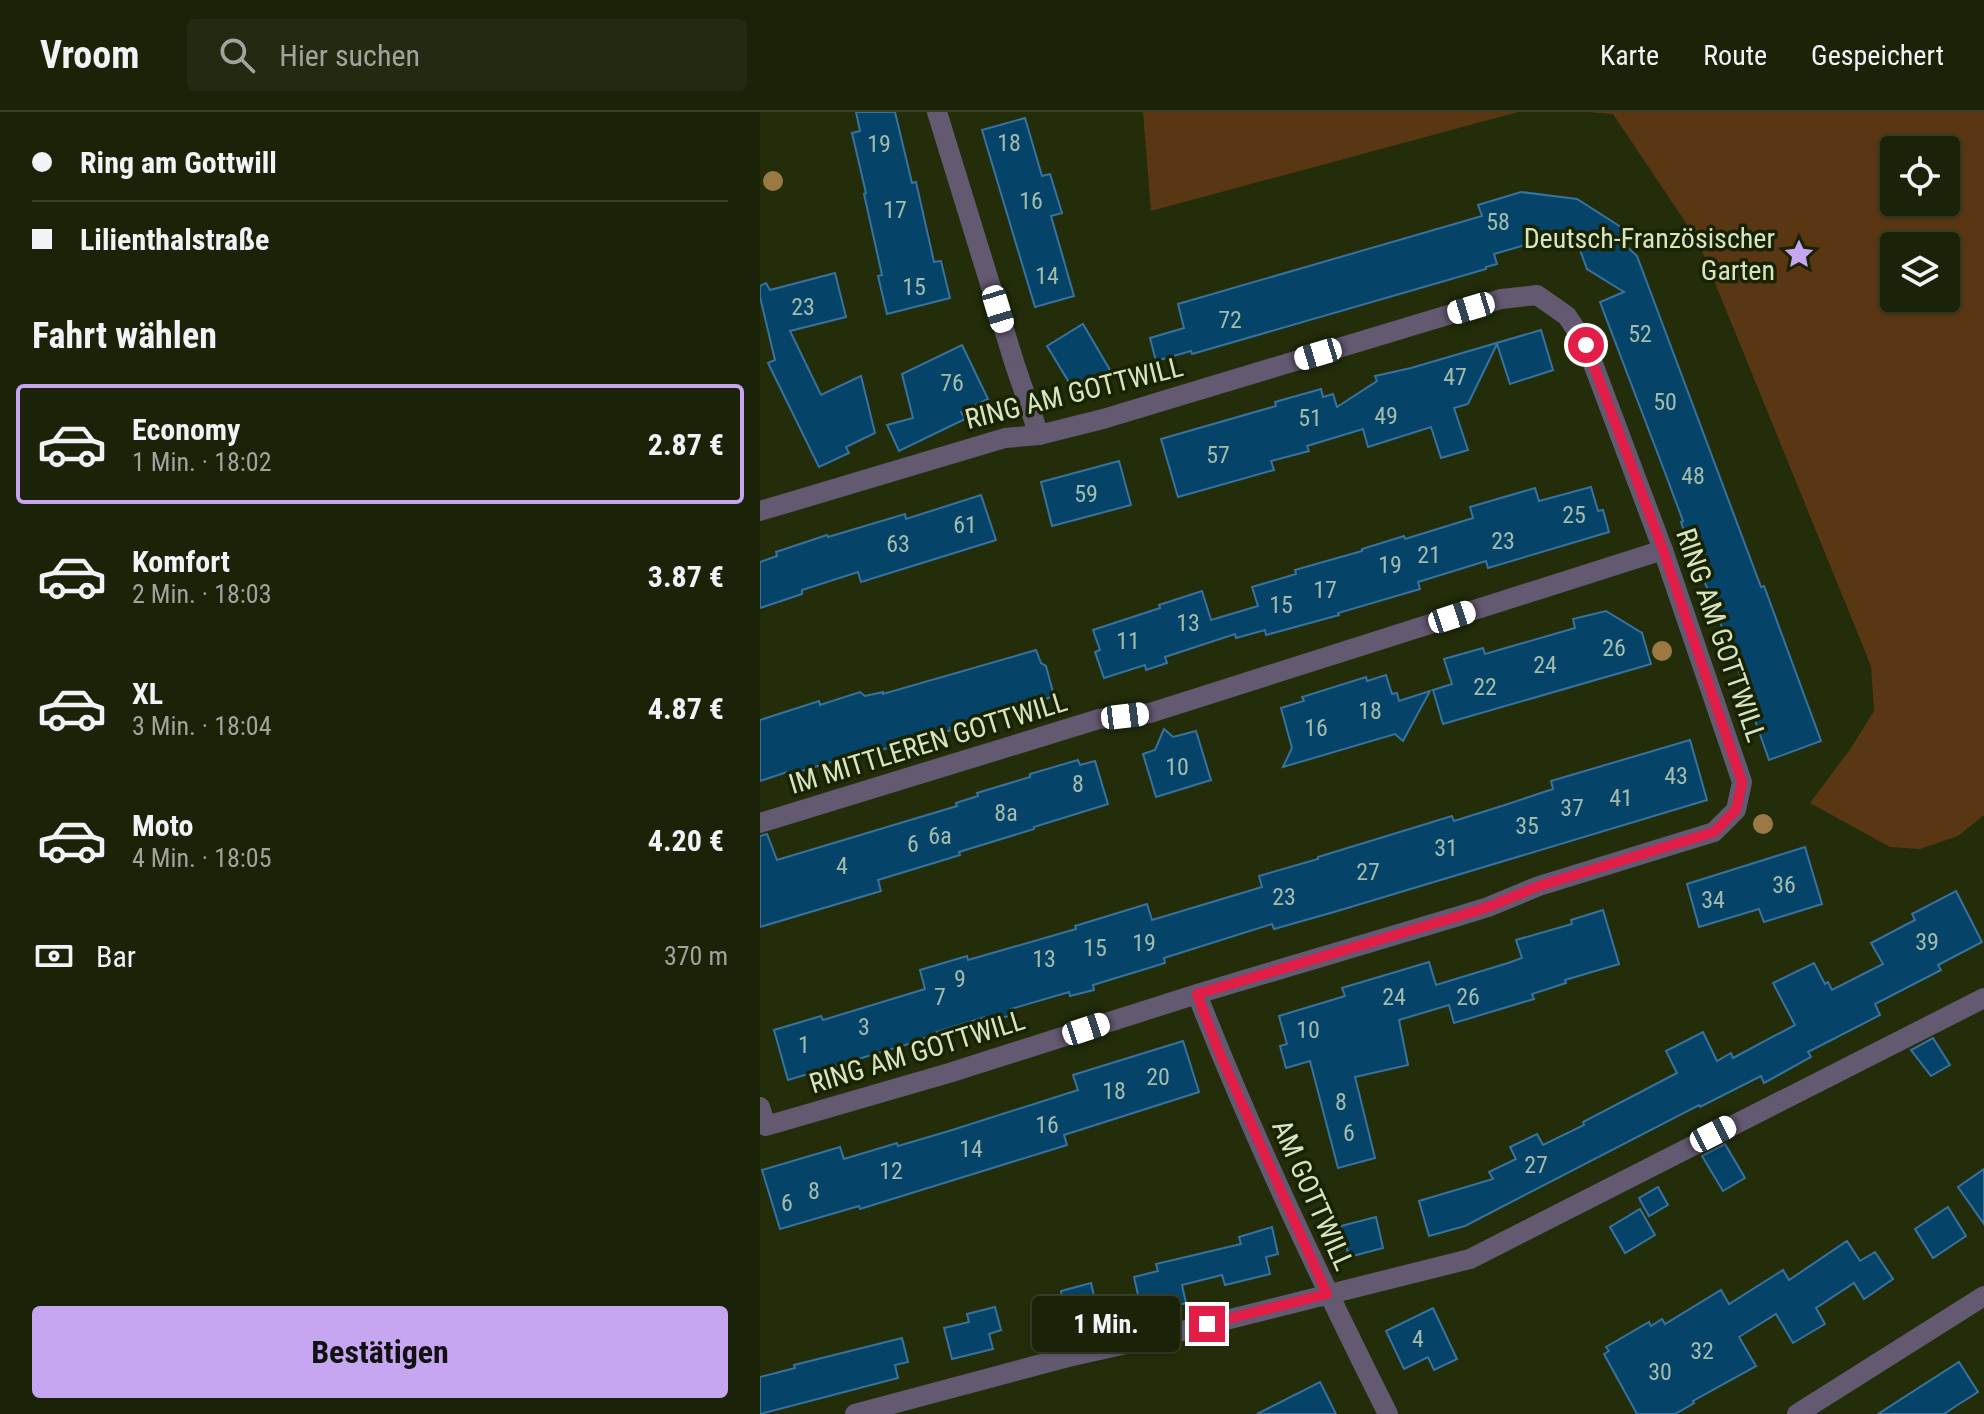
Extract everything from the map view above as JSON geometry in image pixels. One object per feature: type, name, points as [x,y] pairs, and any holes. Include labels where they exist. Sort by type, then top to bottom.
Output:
[{"type":"street","points":[[937,112],[1039,435]]},
{"type":"street","name":"RING AM GOTTWILL","points":[[760,511],[1005,438],[1039,435],[1103,419],[1501,299],[1537,295],[1567,316],[1586,345],[1663,550],[1742,782],[1736,810],[1714,832],[1539,886],[1488,907],[1197,994],[949,1073],[762,1120]]},
{"type":"street","name":"IM MITTLEREN GOTTWILL","points":[[760,823],[1099,719],[1150,713],[1663,550]]},
{"type":"street","name":"AM GOTTWILL","points":[[1197,994],[1219,1052],[1327,1294],[1388,1414]]},
{"type":"street","points":[[855,1414],[1068,1357],[1470,1259],[1984,998]]},
{"type":"street","points":[[1797,1414],[1984,1296]]},
{"type":"shaded area","points":[[1143,112],[1518,112],[1151,211]]},
{"type":"shaded area","points":[[1587,112],[1984,112],[1984,815],[1958,836],[1920,849],[1890,847],[1810,803],[1874,711],[1871,666],[1698,241],[1613,114]]},
{"type":"building","points":[[856,112],[895,112],[912,183],[916,182],[934,262],[941,261],[950,298],[887,314],[878,276],[882,275],[852,133],[860,131]]},
{"type":"building","points":[[1025,118],[1042,176],[1050,174],[1062,213],[1051,216],[1074,296],[1035,307],[982,130]]},
{"type":"building","points":[[1521,192],[1577,199],[1624,229],[1618,238],[1637,256],[1821,741],[1769,760],[1751,703],[1600,302],[1624,292],[1587,269],[1573,231],[1494,254],[1497,264],[1486,269],[1192,354],[1191,351],[1156,361],[1150,338],[1184,328],[1178,304],[1482,216],[1478,205]]},
{"type":"building","points":[[835,273],[846,317],[790,331],[821,395],[861,376],[875,433],[846,447],[849,453],[819,467],[768,363],[775,360],[760,286],[766,283],[770,290]]},
{"type":"building","points":[[1083,324],[1110,370],[1075,392],[1047,346]]},
{"type":"building","points":[[1541,330],[1553,370],[1510,384],[1497,344],[1468,404],[1454,408],[1468,450],[1441,458],[1431,427],[1368,447],[1363,429],[1307,446],[1309,451],[1271,461],[1274,470],[1178,497],[1161,439],[1276,406],[1275,402],[1321,389],[1323,397],[1333,394],[1337,407],[1377,381],[1375,376]]},
{"type":"building","points":[[962,345],[988,399],[961,412],[965,419],[899,451],[887,425],[913,418],[902,374]]},
{"type":"building","points":[[1119,461],[1131,505],[1052,526],[1041,482]]},
{"type":"building","points":[[1591,487],[1598,511],[1603,510],[1609,532],[1488,568],[1486,561],[1418,582],[1420,589],[1339,615],[1266,635],[1265,630],[1236,638],[1235,634],[1165,657],[1167,663],[1146,670],[1145,665],[1104,678],[1095,652],[1100,650],[1093,630],[1202,591],[1211,620],[1258,606],[1252,587],[1362,549],[1473,518],[1470,507],[1535,488],[1539,501]]},
{"type":"building","points":[[981,495],[996,540],[861,582],[858,572],[802,590],[802,594],[760,608],[760,562],[777,556],[776,552],[905,514],[906,519]]},
{"type":"building","points":[[1606,611],[1642,633],[1651,664],[1443,724],[1433,690],[1452,684],[1444,659],[1483,648],[1485,654],[1575,628],[1573,619]]},
{"type":"building","points":[[1036,650],[1041,663],[1046,666],[1054,696],[979,716],[980,720],[951,730],[760,781],[760,720],[860,692],[865,696],[883,694]]},
{"type":"building","points":[[1386,675],[1392,694],[1397,693],[1399,701],[1430,691],[1403,741],[1395,734],[1283,767],[1292,748],[1281,708],[1304,701],[1302,697],[1366,677],[1367,681]]},
{"type":"building","points":[[1164,729],[1173,737],[1196,731],[1211,780],[1156,797],[1143,754],[1155,750]]},
{"type":"building","points":[[1690,740],[1707,800],[1334,912],[1274,929],[1272,924],[1164,958],[1165,963],[1093,985],[1094,990],[1070,996],[1069,992],[1011,1009],[1012,1015],[987,1022],[985,1017],[915,1042],[788,1080],[774,1030],[821,1016],[823,1020],[925,989],[920,970],[967,956],[968,960],[1076,929],[1075,926],[1147,904],[1152,920],[1262,887],[1259,876],[1452,816],[1454,821],[1505,805],[1553,789],[1551,781]]},
{"type":"building","points":[[1078,760],[1080,765],[1095,761],[1108,804],[878,880],[881,891],[760,927],[760,836],[767,834],[777,860],[957,806],[956,803],[978,796],[977,793]]},
{"type":"building","points":[[1805,847],[1822,904],[1764,922],[1759,909],[1699,927],[1687,884]]},
{"type":"building","points":[[1956,891],[1982,942],[1938,965],[1941,970],[1875,1004],[1880,1015],[1808,1052],[1811,1057],[1764,1083],[1761,1076],[1465,1226],[1429,1236],[1419,1201],[1493,1179],[1489,1172],[1516,1159],[1510,1147],[1537,1134],[1543,1145],[1677,1073],[1666,1051],[1703,1032],[1717,1061],[1731,1053],[1733,1058],[1795,1025],[1773,983],[1814,963],[1825,984],[1828,982],[1832,990],[1883,964],[1871,943],[1915,920],[1912,914]]},
{"type":"building","points":[[1603,910],[1619,964],[1565,980],[1566,983],[1532,994],[1534,999],[1454,1023],[1449,1005],[1399,1020],[1408,1065],[1355,1077],[1375,1158],[1338,1168],[1310,1061],[1286,1068],[1280,1046],[1287,1044],[1279,1016],[1345,996],[1342,988],[1429,962],[1436,985],[1508,963],[1522,958],[1516,940],[1572,924],[1571,920]]},
{"type":"building","points":[[1933,1038],[1950,1065],[1931,1076],[1911,1050]]},
{"type":"building","points":[[1183,1041],[1199,1092],[1064,1135],[1067,1145],[860,1209],[859,1206],[780,1229],[762,1170],[840,1147],[844,1159],[949,1131],[1078,1090],[1073,1075]]},
{"type":"building","points":[[1725,1144],[1745,1178],[1723,1191],[1702,1156]]},
{"type":"building","points":[[1984,1169],[1984,1224],[1958,1187]]},
{"type":"building","points":[[1658,1187],[1668,1205],[1649,1216],[1639,1198]]},
{"type":"building","points":[[1948,1207],[1966,1236],[1933,1258],[1915,1229]]},
{"type":"building","points":[[1640,1209],[1655,1235],[1625,1253],[1610,1227]]},
{"type":"building","points":[[1376,1217],[1383,1248],[1349,1257],[1341,1226]]},
{"type":"building","points":[[1272,1227],[1278,1254],[1266,1257],[1270,1274],[1225,1285],[1222,1275],[1182,1285],[1186,1303],[1145,1314],[1146,1319],[1118,1326],[1112,1302],[1138,1295],[1134,1277],[1158,1271],[1156,1264],[1241,1244],[1239,1237]]},
{"type":"building","points":[[1847,1241],[1860,1261],[1875,1252],[1893,1279],[1864,1299],[1854,1283],[1816,1308],[1825,1324],[1793,1343],[1776,1314],[1739,1337],[1756,1366],[1675,1414],[1637,1414],[1604,1354],[1609,1351],[1606,1347],[1649,1322],[1651,1326],[1662,1319],[1665,1324],[1721,1290],[1729,1304],[1783,1270],[1789,1280]]},
{"type":"building","points":[[1091,1283],[1100,1321],[1047,1334],[1039,1303],[1062,1298],[1061,1291]]},
{"type":"building","points":[[995,1307],[1001,1330],[989,1334],[993,1349],[952,1359],[944,1328],[969,1322],[967,1314]]},
{"type":"building","points":[[1433,1308],[1457,1359],[1434,1370],[1428,1357],[1404,1369],[1386,1331]]},
{"type":"building","points":[[902,1338],[908,1362],[895,1365],[898,1378],[760,1414],[760,1377],[795,1368],[794,1365]]},
{"type":"building","points":[[1959,1362],[1978,1392],[1944,1414],[1878,1414]]},
{"type":"building","points":[[1320,1382],[1336,1414],[1257,1414]]},
{"type":"place","name":"Deutsch-Französischer Garten","points":[[1799,254]]},
{"type":"route","points":[[1207,1324],[1327,1294],[1219,1052],[1197,994],[1488,907],[1539,886],[1714,832],[1736,810],[1742,782],[1663,550],[1586,345]]}]
